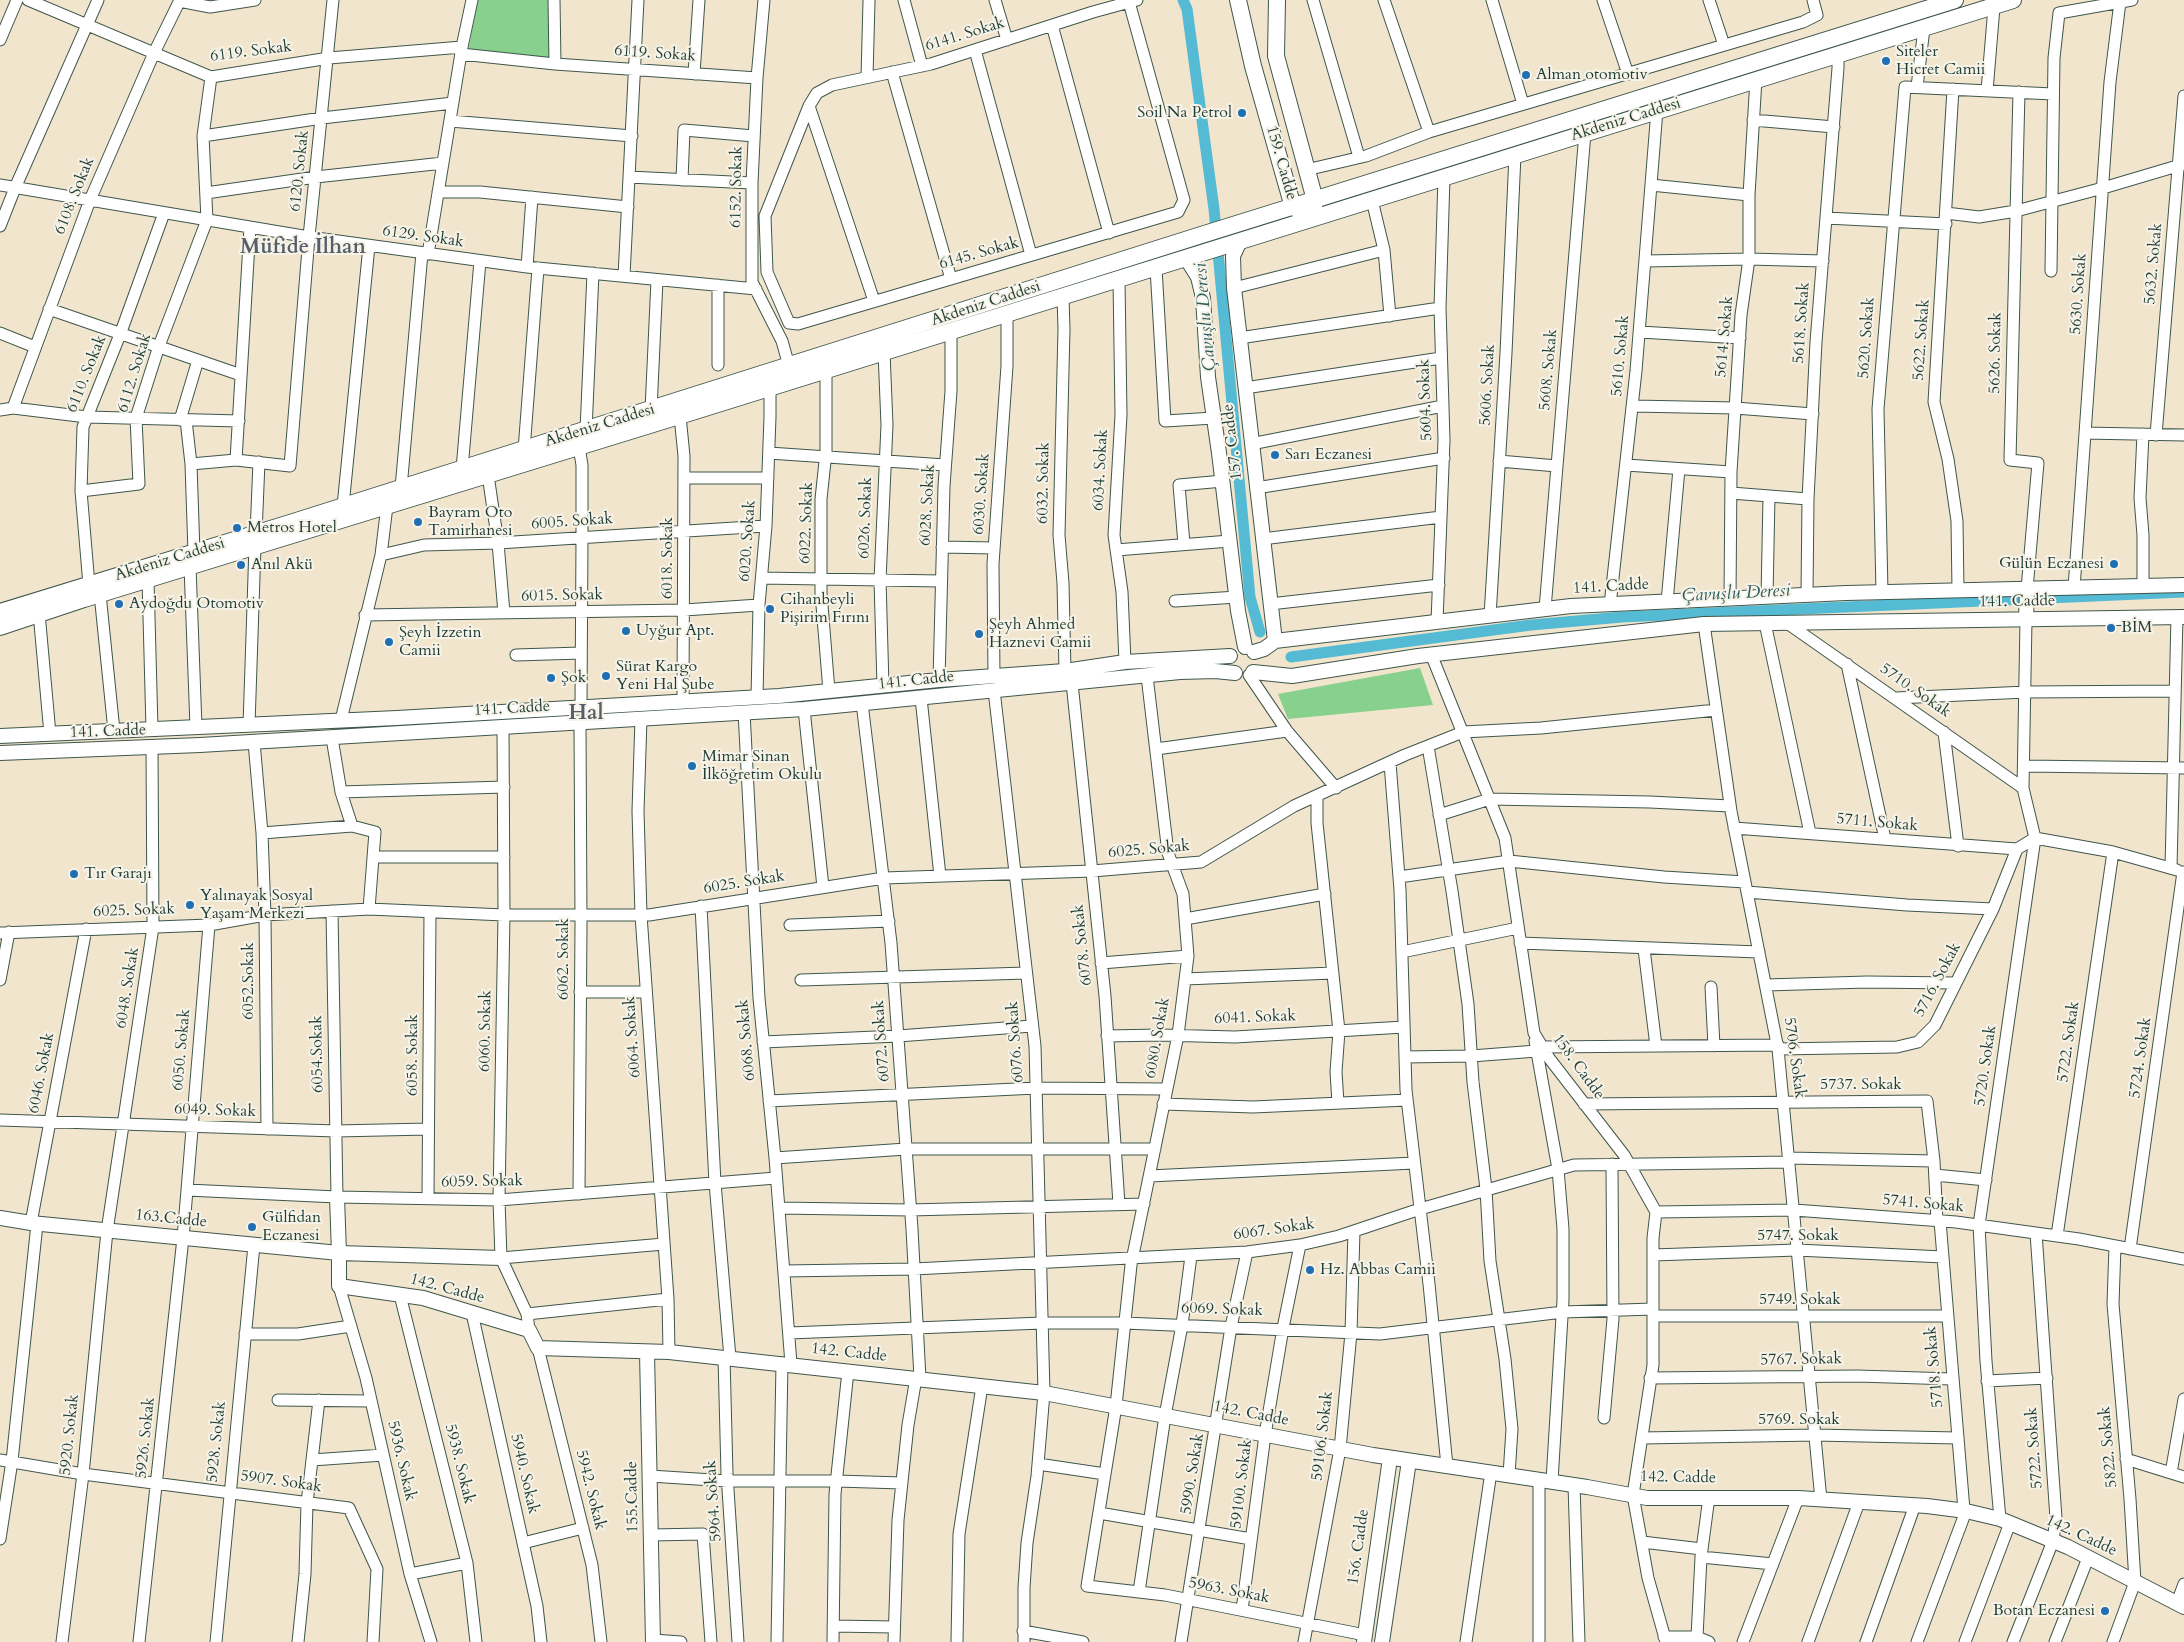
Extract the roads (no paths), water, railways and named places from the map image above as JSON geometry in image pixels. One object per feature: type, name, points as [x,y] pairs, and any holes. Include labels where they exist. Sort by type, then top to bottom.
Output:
[{"type":"main road","name":"159. Cadde","points":[[1238,0],[1253,66],[1293,207],[1312,217],[1315,200],[1276,56],[1277,0]]},
{"type":"main road","name":"Akdeniz Caddesi","points":[[0,626],[39,614],[95,589],[192,559],[256,540],[387,506],[770,388],[826,363],[1198,236],[1955,0]]},
{"type":"main road","name":"Akdeniz Caddesi","points":[[256,540],[343,506],[789,366],[826,363],[884,352],[2013,0]]},
{"type":"main road","name":"Akdeniz Caddesi","points":[[0,612],[95,589],[148,579],[192,559]]},
{"type":"street","points":[[0,40],[17,0]]},
{"type":"street","name":"6119. Sokak","points":[[28,0],[211,77],[329,58],[461,50],[555,64],[757,78]]},
{"type":"street","points":[[0,226],[98,0]]},
{"type":"street","points":[[180,1],[210,7],[255,0]]},
{"type":"street","name":"6120. Sokak","points":[[259,462],[290,466],[309,238],[329,58],[333,0]]},
{"type":"street","points":[[401,488],[425,253],[438,192],[461,50],[472,0]]},
{"type":"street","points":[[554,0],[555,64]]},
{"type":"street","points":[[624,276],[638,0]]},
{"type":"street","points":[[694,74],[699,0]]},
{"type":"street","name":"6152. Sokak","points":[[764,0],[754,136],[752,282],[782,341],[789,366]]},
{"type":"street","points":[[904,0],[922,66]]},
{"type":"street","points":[[995,0],[1007,40]]},
{"type":"street","points":[[1313,0],[1359,158]]},
{"type":"street","points":[[1384,0],[1429,132]]},
{"type":"street","points":[[1492,0],[1523,104]]},
{"type":"street","points":[[1603,0],[1628,74]]},
{"type":"street","points":[[1709,0],[1724,45]]},
{"type":"street","points":[[1306,170],[1359,158],[1429,132],[1803,22],[1817,15],[1813,0]]},
{"type":"street","points":[[2051,271],[2054,58],[2059,13],[2132,0]]},
{"type":"street","name":"6108. Sokak","points":[[13,408],[90,200],[154,53],[180,1]]},
{"type":"street","points":[[867,77],[869,1]]},
{"type":"street","name":"6141. Sokak","points":[[809,106],[817,93],[832,84],[922,66],[1052,25],[1096,6],[1133,1]]},
{"type":"street","name":"6145. Sokak","points":[[809,106],[765,216],[767,272],[789,323],[798,324],[1178,212],[1184,200],[1133,1]]},
{"type":"street","name":"5630. Sokak","points":[[2074,588],[2110,82],[2120,2]]},
{"type":"street","points":[[1986,91],[1994,6]]},
{"type":"street","points":[[1052,25],[1108,232]]},
{"type":"street","points":[[1924,28],[1917,88],[2054,94]]},
{"type":"street","points":[[975,50],[1031,255]]},
{"type":"street","name":"5618. Sokak","points":[[1807,595],[1808,499],[1838,54]]},
{"type":"street","points":[[892,72],[951,279]]},
{"type":"street","points":[[207,220],[202,136],[211,77]]},
{"type":"street","name":"5614. Sokak","points":[[1730,599],[1731,472],[1740,338],[1749,259],[1749,195],[1756,79]]},
{"type":"street","name":"5620. Sokak","points":[[1882,592],[1878,409],[1905,87],[1917,88]]},
{"type":"street","name":"5622. Sokak","points":[[1953,89],[1934,402],[1948,459],[1957,521],[1958,591]]},
{"type":"street","name":"5626. Sokak","points":[[2019,92],[2010,460],[2038,463],[2027,590]]},
{"type":"street","name":"5632. Sokak","points":[[2156,435],[2182,164],[2184,96]]},
{"type":"street","points":[[202,136],[322,118],[453,103]]},
{"type":"street","points":[[809,106],[874,301]]},
{"type":"street","name":"5610. Sokak","points":[[1610,604],[1633,406],[1657,110]]},
{"type":"street","points":[[1753,120],[1834,127]]},
{"type":"street","points":[[450,121],[632,136]]},
{"type":"street","points":[[682,180],[684,130],[754,136]]},
{"type":"street","name":"5608. Sokak","points":[[1545,609],[1585,133]]},
{"type":"street","name":"5606. Sokak","points":[[1490,616],[1500,461],[1515,155]]},
{"type":"street","points":[[206,193],[316,177],[443,163]]},
{"type":"street","points":[[1826,218],[1893,223],[1980,217],[2052,202],[2182,164]]},
{"type":"street","points":[[629,177],[752,183]]},
{"type":"street","name":"5604. Sokak","points":[[1437,622],[1444,458],[1440,308],[1444,177]]},
{"type":"street","name":"6129. Sokak","points":[[0,185],[309,238],[532,268],[756,289]]},
{"type":"street","points":[[1651,185],[1749,195]]},
{"type":"street","points":[[438,192],[480,192],[628,207]]},
{"type":"street","points":[[524,450],[532,268],[532,197]]},
{"type":"street","points":[[1372,200],[1384,250],[1390,316]]},
{"type":"street","name":"6110. Sokak","points":[[114,731],[81,491],[83,427],[121,332],[164,213]]},
{"type":"street","name":"6112. Sokak","points":[[81,491],[139,484],[136,418],[159,346],[207,220]]},
{"type":"street","points":[[236,460],[250,227]]},
{"type":"street","name":"157. Cadde","points":[[1240,241],[1233,256],[1234,288],[1244,388],[1275,641]]},
{"type":"street","points":[[343,506],[369,246]]},
{"type":"street","points":[[1234,288],[1384,250]]},
{"type":"street","name":"157. Cadde","points":[[1192,256],[1203,298],[1208,377],[1237,597],[1250,650]]},
{"type":"street","points":[[1646,261],[1749,259],[1823,261]]},
{"type":"street","points":[[462,469],[480,261]]},
{"type":"street","points":[[1156,268],[1165,421],[1214,418]]},
{"type":"street","points":[[586,430],[593,273]]},
{"type":"street","name":"6034. Sokak","points":[[1119,279],[1121,406],[1114,535],[1122,592],[1125,662]]},
{"type":"street","points":[[651,410],[657,280]]},
{"type":"street","points":[[718,286],[718,365]]},
{"type":"street","name":"6032. Sokak","points":[[1063,297],[1064,329],[1059,535],[1068,677]]},
{"type":"street","points":[[1239,338],[1440,308]]},
{"type":"street","points":[[49,309],[121,332],[241,375]]},
{"type":"street","name":"6030. Sokak","points":[[994,684],[994,548],[1007,366],[1007,314]]},
{"type":"street","name":"6028. Sokak","points":[[939,680],[942,547],[951,331]]},
{"type":"street","points":[[1640,332],[1740,338]]},
{"type":"street","points":[[0,333],[35,347]]},
{"type":"street","name":"6026. Sokak","points":[[883,686],[880,580],[888,425],[884,352]]},
{"type":"street","points":[[1244,388],[1441,358]]},
{"type":"street","points":[[196,727],[191,464],[183,420],[198,360]]},
{"type":"street","name":"6022. Sokak","points":[[826,363],[826,457],[821,499],[822,580],[829,691]]},
{"type":"street","name":"6020. Sokak","points":[[757,697],[760,605],[766,526],[770,388]]},
{"type":"street","points":[[1251,444],[1443,406]]},
{"type":"street","points":[[1633,406],[1735,408],[1813,414]]},
{"type":"street","points":[[0,410],[13,408],[87,417],[238,421]]},
{"type":"street","name":"6018. Sokak","points":[[680,416],[684,456],[685,531],[683,701]]},
{"type":"street","points":[[2085,433],[2184,435]]},
{"type":"street","points":[[2143,434],[2140,498],[2143,534],[2143,587]]},
{"type":"street","points":[[579,447],[582,465],[581,707]]},
{"type":"street","points":[[769,453],[946,465]]},
{"type":"street","points":[[1256,488],[1444,458]]},
{"type":"street","points":[[191,464],[236,460],[259,462],[249,725]]},
{"type":"street","points":[[1500,461],[1558,466]]},
{"type":"street","points":[[1626,465],[1731,472]]},
{"type":"street","points":[[1667,602],[1679,469]]},
{"type":"street","points":[[488,475],[498,543],[504,614]]},
{"type":"street","points":[[684,478],[768,478]]},
{"type":"street","points":[[1184,544],[1179,485],[1223,481]]},
{"type":"street","points":[[1731,493],[1808,499]]},
{"type":"street","points":[[1767,597],[1768,496]]},
{"type":"street","points":[[341,720],[365,615],[382,555],[387,506]]},
{"type":"street","points":[[1262,539],[1441,517]]},
{"type":"street","name":"6005. Sokak","points":[[382,555],[424,545],[498,543],[766,526]]},
{"type":"street","points":[[1116,550],[1230,541]]},
{"type":"street","points":[[942,547],[994,548]]},
{"type":"street","points":[[762,578],[941,581]]},
{"type":"street","points":[[148,579],[152,729]]},
{"type":"street","points":[[1270,604],[1439,585]]},
{"type":"street","name":"141. Cadde","points":[[1250,650],[1264,649],[1275,641],[1545,609],[1610,604],[1882,592],[2184,585]]},
{"type":"street","points":[[2026,619],[2027,590]]},
{"type":"street","points":[[1175,601],[1237,597]]},
{"type":"street","points":[[1704,623],[1707,600]]},
{"type":"street","name":"6015. Sokak","points":[[365,615],[684,610],[760,605]]},
{"type":"street","points":[[39,614],[50,734]]},
{"type":"street","points":[[2171,868],[2179,768],[2180,617]]},
{"type":"street","name":"141. Cadde","points":[[1251,674],[1292,676],[1430,654],[1704,623],[2180,617]]},
{"type":"street","name":"5720. Sokak","points":[[2005,1521],[1988,1380],[1979,1226],[2035,838],[2023,788],[2026,619]]},
{"type":"street","name":"5706. Sokak","points":[[1704,623],[1730,806],[1778,1047],[1821,1500]]},
{"type":"street","points":[[1765,623],[1810,833]]},
{"type":"street","name":"5710. Sokak","points":[[1787,623],[2023,788]]},
{"type":"street","points":[[1236,649],[1250,650],[1258,664],[1251,674],[1239,676],[1235,674],[1229,666],[1230,656],[1236,649]]},
{"type":"street","points":[[516,654],[581,653]]},
{"type":"street","name":"158. Cadde","points":[[1430,654],[1505,838],[1534,1033],[1539,1049],[1584,1104],[1629,1164],[1656,1212]]},
{"type":"street","name":"141. Cadde","points":[[1068,677],[1125,662],[1230,656]]},
{"type":"street","points":[[1847,664],[1885,840]]},
{"type":"street","name":"141. Cadde","points":[[0,753],[332,738],[804,708],[921,698],[994,684],[1068,677],[1146,676],[1214,671],[1235,674]]},
{"type":"street","points":[[1251,674],[1287,731],[1336,788]]},
{"type":"street","name":"6080. Sokak","points":[[1086,1586],[1116,1406],[1133,1259],[1178,1035],[1188,956],[1182,894],[1168,853],[1146,676]]},
{"type":"street","name":"6078. Sokak","points":[[1068,677],[1092,871],[1101,963],[1119,1204]]},
{"type":"street","name":"141. Cadde","points":[[0,736],[502,712],[757,697],[939,680],[994,684]]},
{"type":"street","name":"6076. Sokak","points":[[994,684],[1032,1026],[1038,1151],[1044,1393],[1038,1464],[1027,1542],[1024,1637]]},
{"type":"street","points":[[861,688],[862,703]]},
{"type":"street","points":[[829,691],[830,706]]},
{"type":"street","points":[[1896,698],[2026,692],[2178,695]]},
{"type":"street","points":[[921,698],[940,876]]},
{"type":"street","name":"6072. Sokak","points":[[862,703],[884,878],[893,977],[917,1326],[918,1378],[908,1425],[898,1520],[894,1642]]},
{"type":"street","points":[[804,708],[823,887]]},
{"type":"street","name":"6025. Sokak","points":[[4,932],[209,924],[265,915],[369,909],[504,915],[642,915],[884,878],[1092,871],[1173,866],[1201,862],[1294,806],[1390,762],[1463,732],[1541,728],[1716,710]]},
{"type":"street","points":[[502,712],[503,728]]},
{"type":"street","name":"6068. Sokak","points":[[744,712],[753,897],[763,1042],[775,1158],[789,1332],[780,1480],[777,1642]]},
{"type":"street","name":"6064. Sokak","points":[[641,719],[638,811],[642,915],[668,1299],[669,1352]]},
{"type":"street","name":"6062. Sokak","points":[[579,1194],[580,723]]},
{"type":"street","name":"6060. Sokak","points":[[503,728],[504,915],[499,1200],[501,1258],[526,1314],[529,1330]]},
{"type":"street","points":[[1156,750],[1287,731]]},
{"type":"street","points":[[1944,732],[1958,846]]},
{"type":"street","points":[[332,738],[341,792],[352,826]]},
{"type":"street","name":"6052.Sokak","points":[[254,742],[262,833],[265,915],[267,1129]]},
{"type":"street","points":[[1428,746],[1468,1004],[1471,1056],[1486,1189],[1490,1261],[1512,1429],[1509,1475]]},
{"type":"street","name":"6048. Sokak","points":[[107,1231],[153,927],[152,747]]},
{"type":"street","points":[[1390,762],[1399,876],[1407,1100],[1434,1329],[1447,1466]]},
{"type":"street","points":[[2024,766],[2179,768]]},
{"type":"street","points":[[341,792],[504,787]]},
{"type":"street","points":[[1317,796],[1317,823],[1339,1031],[1336,1072],[1338,1103]]},
{"type":"street","points":[[1439,815],[1490,799],[1650,802],[1730,806]]},
{"type":"street","points":[[262,833],[352,826],[376,832],[369,909]]},
{"type":"street","name":"5711. Sokak","points":[[1734,828],[2017,849]]},
{"type":"street","points":[[2017,849],[2035,838],[2112,852],[2184,872]]},
{"type":"street","name":"5716. Sokak","points":[[1405,1057],[1471,1056],[1539,1049],[1656,1046],[1897,1047],[1918,1042],[1934,1025],[1956,983],[1993,909],[2017,849]]},
{"type":"street","name":"5722. Sokak","points":[[2057,1236],[2112,852]]},
{"type":"street","points":[[373,857],[504,857]]},
{"type":"street","points":[[1399,876],[1508,861],[1907,905],[1993,909]]},
{"type":"street","name":"5724. Sokak","points":[[2130,1248],[2184,872]]},
{"type":"street","points":[[1185,919],[1325,894]]},
{"type":"street","name":"5964. Sokak","points":[[701,906],[715,1184],[727,1357],[728,1481],[738,1642]]},
{"type":"street","name":"6054.Sokak","points":[[332,911],[337,1197]]},
{"type":"street","name":"6058. Sokak","points":[[428,1198],[430,912]]},
{"type":"street","points":[[790,925],[888,921]]},
{"type":"street","name":"6050. Sokak","points":[[183,1238],[209,924]]},
{"type":"street","points":[[1402,952],[1518,928]]},
{"type":"street","name":"6046. Sokak","points":[[0,1540],[12,1461],[34,1224],[50,1121],[86,929]]},
{"type":"street","points":[[0,980],[4,932]]},
{"type":"street","points":[[1520,943],[1759,952]]},
{"type":"street","points":[[1644,949],[1656,1046]]},
{"type":"street","points":[[1101,963],[1188,956]]},
{"type":"street","points":[[801,980],[1026,973]]},
{"type":"street","points":[[1185,979],[1333,973]]},
{"type":"street","points":[[1766,985],[1867,982],[1956,983]]},
{"type":"street","points":[[1711,987],[1714,1046]]},
{"type":"street","points":[[580,992],[646,992]]},
{"type":"street","points":[[763,1042],[898,1036],[1032,1026]]},
{"type":"street","name":"6041. Sokak","points":[[1107,1036],[1178,1035],[1235,1037],[1404,1027]]},
{"type":"street","points":[[1539,1049],[1558,1169],[1563,1228],[1562,1312],[1546,1480],[1539,1642]]},
{"type":"street","points":[[769,1101],[1036,1088],[1166,1089]]},
{"type":"street","points":[[1163,1104],[1253,1107],[1407,1100]]},
{"type":"street","name":"5737. Sokak","points":[[1584,1104],[1783,1101],[1876,1103],[1928,1101],[1939,1221]]},
{"type":"street","name":"6049. Sokak","points":[[0,1120],[336,1131],[428,1129]]},
{"type":"street","points":[[775,1158],[906,1149],[1038,1151],[1155,1149]]},
{"type":"street","name":"6067. Sokak","points":[[784,1271],[914,1269],[1133,1259],[1247,1252],[1300,1245],[1354,1231],[1486,1189],[1574,1165],[1789,1160],[1934,1161]]},
{"type":"street","points":[[1150,1176],[1414,1163]]},
{"type":"street","points":[[1604,1418],[1613,1310],[1612,1164]]},
{"type":"street","points":[[1935,1175],[1986,1180]]},
{"type":"street","name":"6059. Sokak","points":[[187,1190],[337,1197],[499,1200],[776,1178]]},
{"type":"street","points":[[337,1197],[339,1286]]},
{"type":"street","points":[[779,1208],[910,1210],[1144,1204]]},
{"type":"street","name":"5741. Sokak","points":[[1656,1212],[1794,1210],[1939,1221],[2057,1236],[2184,1259]]},
{"type":"street","points":[[1656,1212],[1650,1378],[1633,1495],[1648,1578],[1665,1639],[1697,1637],[1709,1642]]},
{"type":"street","name":"163.Cadde","points":[[0,1218],[34,1224],[339,1253],[501,1258]]},
{"type":"street","name":"5718. Sokak","points":[[1939,1221],[1965,1511]]},
{"type":"street","name":"5920. Sokak","points":[[62,1642],[83,1474],[107,1231]]},
{"type":"street","name":"59106. Sokak","points":[[1304,1642],[1340,1449],[1351,1333],[1354,1231]]},
{"type":"street","name":"5722. Sokak","points":[[2013,1642],[2053,1541],[2056,1518],[2036,1233]]},
{"type":"street","name":"5926. Sokak","points":[[139,1642],[183,1238]]},
{"type":"street","points":[[501,1258],[664,1244]]},
{"type":"street","name":"5928. Sokak","points":[[216,1642],[254,1245]]},
{"type":"street","name":"59100. Sokak","points":[[1242,1610],[1265,1435],[1283,1328],[1300,1245]]},
{"type":"street","name":"5822. Sokak","points":[[2113,1642],[2135,1582],[2113,1304],[2115,1246]]},
{"type":"street","name":"5747. Sokak","points":[[1653,1255],[1797,1250],[1942,1257]]},
{"type":"street","name":"5990. Sokak","points":[[1181,1642],[1231,1327],[1247,1252]]},
{"type":"street","points":[[1139,1592],[1165,1416],[1182,1325],[1192,1256]]},
{"type":"street","name":"142. Cadde","points":[[339,1286],[423,1298],[529,1330]]},
{"type":"street","name":"5936. Sokak","points":[[339,1286],[371,1401],[410,1574],[431,1642]]},
{"type":"street","name":"5938. Sokak","points":[[400,1295],[467,1563],[476,1642]]},
{"type":"street","points":[[526,1314],[668,1299]]},
{"type":"street","name":"6069. Sokak","points":[[789,1332],[1042,1322],[1125,1322],[1380,1334],[1434,1329],[1562,1312],[1613,1310],[1653,1313]]},
{"type":"street","name":"5749. Sokak","points":[[1653,1313],[1947,1316]]},
{"type":"street","name":"5940. Sokak","points":[[472,1314],[538,1606],[541,1642]]},
{"type":"street","points":[[245,1334],[298,1334],[351,1326]]},
{"type":"street","points":[[529,1330],[538,1348]]},
{"type":"street","name":"142. Cadde","points":[[538,1348],[669,1352],[727,1357],[1044,1393],[1390,1458],[1546,1480],[1647,1498],[1798,1498],[1915,1505],[1965,1511],[2005,1521],[2053,1541],[2181,1605]]},
{"type":"street","name":"5942. Sokak","points":[[538,1348],[592,1565],[601,1642]]},
{"type":"street","name":"155.Cadde","points":[[647,1352],[653,1641]]},
{"type":"street","points":[[833,1642],[837,1481],[848,1371]]},
{"type":"street","name":"5767. Sokak","points":[[1650,1378],[1809,1376],[1952,1379]]},
{"type":"street","points":[[1988,1380],[2047,1378]]},
{"type":"street","points":[[957,1642],[959,1534],[982,1386]]},
{"type":"street","points":[[2171,1473],[2181,1436],[2184,1399]]},
{"type":"street","points":[[278,1400],[371,1401]]},
{"type":"street","points":[[298,1642],[305,1574],[307,1503],[319,1400]]},
{"type":"street","name":"5769. Sokak","points":[[1642,1438],[1815,1436],[1957,1438]]},
{"type":"street","points":[[312,1460],[383,1455]]},
{"type":"street","name":"156. Cadde","points":[[1364,1639],[1390,1458]]},
{"type":"street","points":[[2126,1459],[2184,1477]]},
{"type":"street","name":"5907. Sokak","points":[[0,1460],[83,1474],[349,1508],[378,1569],[373,1642]]},
{"type":"street","points":[[1382,1642],[1409,1460]]},
{"type":"street","points":[[1038,1464],[1105,1474]]},
{"type":"street","points":[[1466,1642],[1491,1472]]},
{"type":"street","points":[[650,1476],[728,1481],[780,1480],[902,1483]]},
{"type":"street","points":[[1574,1485],[1579,1642]]},
{"type":"street","points":[[1697,1637],[1702,1553],[1709,1497]]},
{"type":"street","points":[[1743,1642],[1798,1498]]},
{"type":"street","points":[[1808,1642],[1859,1502]]},
{"type":"street","points":[[1866,1642],[1915,1505]]},
{"type":"street","points":[[1917,1642],[1965,1511]]},
{"type":"street","points":[[1099,1513],[1149,1520],[1251,1539]]},
{"type":"street","points":[[1965,1642],[2005,1521]]},
{"type":"street","points":[[523,1543],[583,1528]]},
{"type":"street","points":[[651,1535],[704,1534],[711,1642]]},
{"type":"street","points":[[1642,1542],[1772,1564]]},
{"type":"street","points":[[2055,1642],[2088,1558]]},
{"type":"street","points":[[410,1574],[467,1563]]},
{"type":"street","points":[[2181,1605],[2184,1584]]},
{"type":"street","name":"5963. Sokak","points":[[1086,1586],[1139,1592],[1242,1610],[1364,1639]]},
{"type":"street","points":[[833,1626],[894,1628]]},
{"type":"street","points":[[1024,1637],[1083,1642]]},
{"type":"street","points":[[653,1641],[681,1642]]},
{"type":"waterway","name":"Çavuşlu Deresi","points":[[1183,0],[1187,9],[1214,209],[1250,597],[1260,632]]},
{"type":"waterway","name":"Çavuşlu Deresi","points":[[1291,657],[1531,625],[1622,617],[2184,592]]},
{"type":"place","name":"Siteler Hicret Camii","points":[[1886,61]]},
{"type":"place","name":"Alman otomotiv","points":[[1526,75]]},
{"type":"place","name":"Soil Na Petrol","points":[[1242,113]]},
{"type":"place","name":"Sarı Eczanesi","points":[[1275,455]]},
{"type":"place","name":"Bayram Oto Tamirhanesi","points":[[418,522]]},
{"type":"place","name":"Metros Hotel","points":[[237,528]]},
{"type":"place","name":"Gülün Eczanesi","points":[[2114,564]]},
{"type":"place","name":"Anıl Akü","points":[[241,565]]},
{"type":"place","name":"Aydoğdu Otomotiv","points":[[119,604]]},
{"type":"place","name":"Cihanbeyli Pişirim Fırını","points":[[770,609]]},
{"type":"place","name":"BİM","points":[[2111,628]]},
{"type":"place","name":"Uyğur Apt.","points":[[626,631]]},
{"type":"place","name":"Şeyh Ahmed Haznevi Camii","points":[[979,634]]},
{"type":"place","name":"Şeyh İzzetin Camii","points":[[389,642]]},
{"type":"place","name":"Sürat Kargo Yeni Hal Şube","points":[[606,676]]},
{"type":"place","name":"Şok","points":[[551,678]]},
{"type":"place","name":"Mimar Sinan İlköğretim Okulu","points":[[692,766]]},
{"type":"place","name":"Tır Garajı","points":[[74,874]]},
{"type":"place","name":"Yalınayak Sosyal Yaşam Merkezi","points":[[190,905]]},
{"type":"place","name":"Gülfidan Eczanesi","points":[[252,1227]]},
{"type":"place","name":"Hz. Abbas Camii","points":[[1310,1270]]},
{"type":"place","name":"Botan Eczanesi","points":[[2105,1611]]},
{"type":"district","name":"Müfide İlhan","points":[[303,248]]},
{"type":"district","name":"Hal","points":[[586,714]]}]
